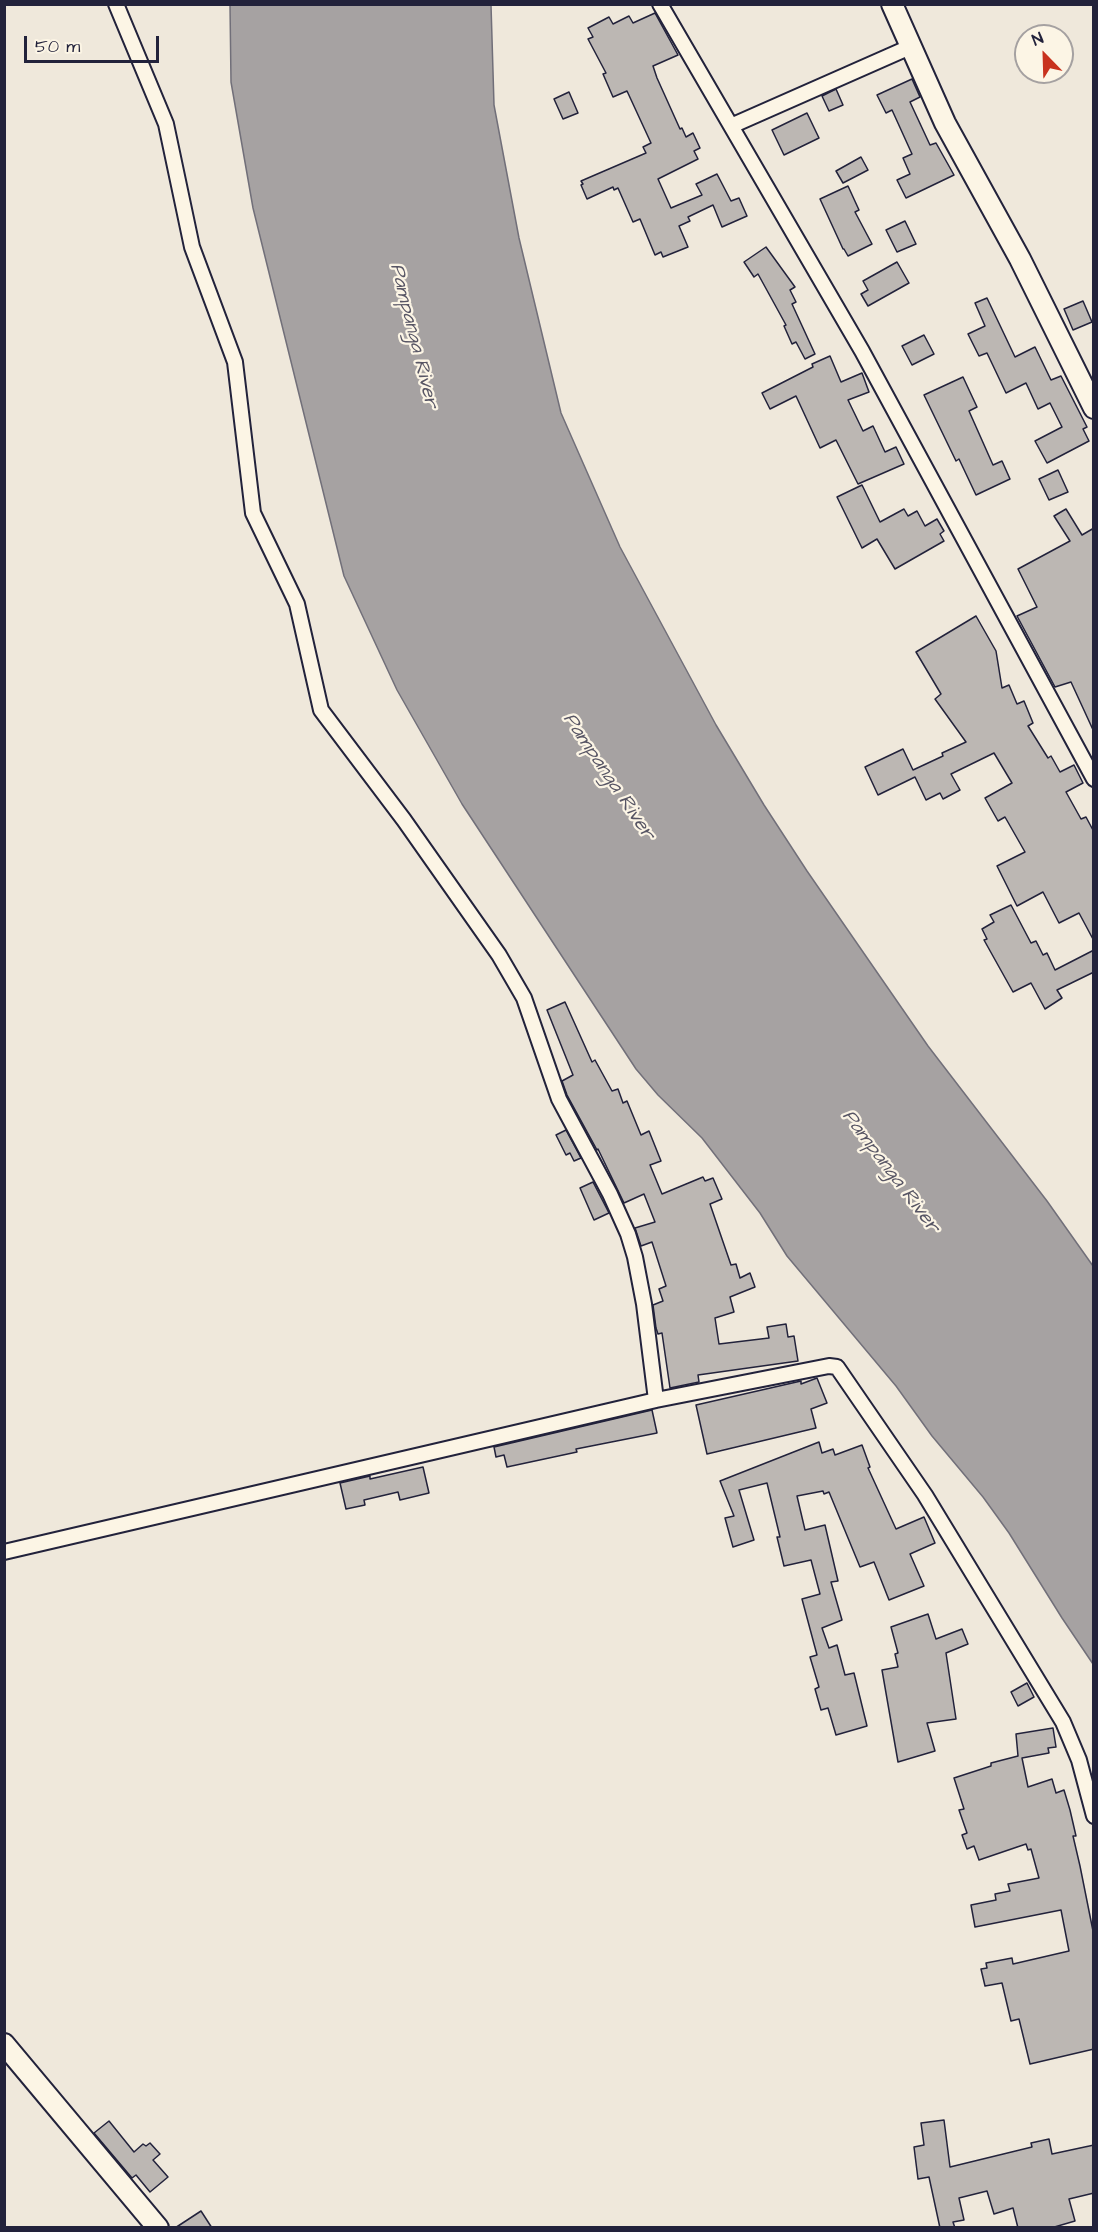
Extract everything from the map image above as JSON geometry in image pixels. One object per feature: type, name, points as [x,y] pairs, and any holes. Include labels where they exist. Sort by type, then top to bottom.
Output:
[{"type":"street","points":[[116,4],[166,124],[192,247],[235,362],[253,513],[297,604],[321,710],[404,820],[499,955],[524,998],[559,1099],[610,1194],[628,1234],[640,1279],[656,1400]]},
{"type":"street","points":[[660,4],[862,351],[1094,779]]},
{"type":"street","points":[[892,4],[945,123],[1020,259],[1094,408]]},
{"type":"street","points":[[731,126],[910,47]]},
{"type":"street","points":[[4,1552],[656,1400],[829,1366],[837,1367],[925,1495],[1063,1722],[1079,1760],[1094,1816]]},
{"type":"street","points":[[4,2044],[158,2228]]},
{"type":"water","name":"Pampanga River","points":[[230,5],[491,5],[494,105],[519,238],[561,413],[620,547],[716,725],[807,871],[928,1046],[1047,1201],[1093,1266],[1093,1664],[1009,1533],[983,1497],[932,1436],[896,1386],[787,1256],[760,1213],[702,1138],[658,1095],[636,1069],[462,804],[397,690],[344,576],[253,208],[231,82]]},
{"type":"building","points":[[655,13],[678,55],[653,66],[657,78],[680,129],[682,128],[686,137],[693,133],[700,148],[694,151],[698,159],[658,179],[671,208],[702,195],[696,184],[717,174],[731,201],[739,198],[747,216],[722,227],[713,205],[688,217],[690,221],[679,226],[688,247],[663,257],[661,252],[655,255],[640,219],[633,222],[618,188],[614,190],[613,187],[587,199],[581,185],[583,184],[581,181],[646,153],[643,147],[651,143],[627,91],[613,97],[603,74],[606,73],[588,39],[593,37],[588,28],[609,17],[613,24],[629,16],[633,23]]},
{"type":"building","points":[[912,79],[920,97],[910,102],[930,145],[936,143],[954,175],[906,198],[897,180],[910,174],[903,158],[912,154],[892,110],[886,113],[877,95]]},
{"type":"building","points":[[836,89],[843,105],[829,111],[822,96]]},
{"type":"building","points":[[569,92],[578,113],[563,119],[554,99]]},
{"type":"building","points":[[807,113],[819,138],[784,155],[772,130]]},
{"type":"building","points":[[861,157],[868,170],[843,183],[836,171]]},
{"type":"building","points":[[848,186],[859,210],[855,212],[872,244],[848,256],[820,199]]},
{"type":"building","points":[[905,221],[916,244],[897,252],[886,230]]},
{"type":"building","points":[[766,247],[795,287],[790,290],[796,302],[792,304],[815,354],[805,359],[796,342],[792,344],[784,326],[786,325],[758,274],[754,277],[744,262]]},
{"type":"building","points":[[897,262],[909,283],[868,306],[861,294],[868,290],[863,281]]},
{"type":"building","points":[[987,298],[1015,357],[1035,347],[1051,380],[1061,376],[1087,427],[1083,429],[1089,441],[1047,463],[1035,441],[1062,427],[1050,403],[1038,409],[1026,383],[1006,393],[987,353],[979,356],[968,334],[985,326],[975,303]]},
{"type":"building","points":[[1083,301],[1092,322],[1073,330],[1064,309]]},
{"type":"building","points":[[924,335],[934,354],[912,365],[902,346]]},
{"type":"building","points":[[830,356],[841,382],[862,373],[869,392],[848,400],[863,431],[873,426],[885,452],[896,447],[904,464],[858,484],[836,440],[820,448],[796,396],[770,409],[762,393]]},
{"type":"building","points":[[963,377],[977,407],[969,411],[993,465],[1002,461],[1010,479],[976,495],[959,459],[956,461],[924,395]]},
{"type":"building","points":[[1058,470],[1068,492],[1049,500],[1039,479]]},
{"type":"building","points":[[862,485],[880,522],[904,509],[908,516],[917,511],[925,526],[937,519],[944,531],[940,534],[944,541],[895,569],[877,539],[862,548],[837,497]]},
{"type":"building","points":[[1066,509],[1082,535],[1094,528],[1094,732],[1071,682],[1055,687],[1017,616],[1037,607],[1018,569],[1070,541],[1054,516]]},
{"type":"building","points":[[976,616],[996,651],[1002,688],[1009,685],[1017,704],[1024,701],[1033,723],[1028,726],[1048,758],[1051,756],[1060,772],[1074,765],[1083,783],[1066,792],[1081,819],[1086,817],[1094,832],[1094,941],[1079,913],[1059,923],[1043,892],[1017,906],[997,866],[1025,852],[1005,817],[998,821],[985,798],[1012,783],[994,753],[951,774],[960,790],[943,799],[940,793],[926,800],[915,777],[878,795],[865,767],[903,749],[913,770],[966,742],[935,699],[941,694],[916,652]]},
{"type":"building","points":[[1011,905],[1031,943],[1036,941],[1043,955],[1047,953],[1055,970],[1094,950],[1094,972],[1057,990],[1062,998],[1045,1009],[1031,983],[1013,992],[984,940],[987,939],[982,929],[994,922],[990,915]]},
{"type":"building","points":[[565,1002],[592,1062],[595,1060],[612,1091],[618,1089],[623,1103],[627,1101],[641,1135],[649,1131],[661,1161],[650,1165],[662,1194],[703,1177],[705,1181],[713,1178],[722,1199],[710,1204],[731,1265],[736,1264],[740,1278],[750,1273],[755,1287],[730,1297],[734,1312],[715,1318],[719,1344],[769,1338],[767,1327],[786,1324],[788,1337],[794,1336],[798,1361],[698,1375],[699,1382],[670,1388],[662,1333],[658,1334],[656,1328],[653,1305],[663,1301],[659,1289],[666,1286],[652,1242],[641,1246],[635,1228],[655,1222],[644,1194],[624,1203],[598,1149],[567,1095],[562,1081],[573,1075],[547,1010]]},
{"type":"building","points":[[566,1130],[581,1158],[574,1161],[570,1153],[566,1155],[556,1135]]},
{"type":"building","points":[[593,1182],[609,1213],[594,1220],[580,1188]]},
{"type":"building","points":[[817,1378],[827,1403],[811,1409],[816,1428],[707,1454],[696,1405],[801,1381],[801,1384]]},
{"type":"building","points":[[652,1410],[657,1433],[576,1449],[577,1452],[507,1467],[504,1455],[496,1457],[494,1447]]},
{"type":"building","points":[[819,1442],[822,1453],[833,1449],[835,1455],[862,1445],[870,1467],[868,1468],[896,1529],[924,1517],[935,1543],[910,1554],[924,1586],[889,1600],[874,1562],[860,1567],[829,1492],[797,1496],[805,1530],[825,1525],[838,1581],[831,1582],[842,1620],[822,1628],[829,1648],[837,1645],[845,1675],[854,1673],[867,1726],[836,1735],[828,1708],[821,1710],[815,1689],[819,1687],[810,1657],[817,1655],[802,1599],[820,1594],[811,1560],[784,1566],[777,1537],[780,1537],[767,1483],[739,1490],[754,1540],[733,1547],[725,1518],[734,1516],[720,1481]]},
{"type":"building","points":[[423,1467],[429,1493],[400,1500],[398,1492],[364,1500],[365,1505],[346,1509],[340,1483]]},
{"type":"building","points":[[928,1614],[936,1639],[962,1629],[968,1644],[946,1653],[956,1719],[927,1723],[935,1751],[898,1762],[882,1670],[898,1667],[895,1654],[898,1653],[891,1627]]},
{"type":"building","points":[[1027,1683],[1034,1697],[1018,1706],[1011,1692]]},
{"type":"building","points":[[1053,1728],[1056,1747],[1048,1748],[1049,1753],[1022,1758],[1028,1787],[1052,1779],[1056,1793],[1064,1790],[1070,1810],[1076,1836],[1073,1836],[1094,1936],[1094,2049],[1030,2064],[1019,2019],[1011,2021],[1002,1983],[985,1986],[981,1969],[987,1968],[986,1963],[1012,1958],[1013,1964],[1069,1951],[1061,1910],[975,1927],[971,1905],[996,1900],[995,1894],[1010,1891],[1008,1884],[1039,1878],[1031,1849],[1028,1850],[1026,1844],[979,1860],[974,1846],[967,1849],[962,1835],[967,1833],[959,1810],[964,1809],[954,1778],[991,1766],[991,1763],[1018,1756],[1016,1734]]},
{"type":"building","points":[[944,2120],[950,2167],[1032,2147],[1031,2143],[1049,2139],[1052,2154],[1094,2145],[1094,2193],[1069,2199],[1075,2221],[1051,2228],[1018,2228],[1013,2208],[994,2214],[987,2191],[959,2198],[964,2220],[953,2222],[955,2228],[940,2228],[929,2177],[918,2179],[914,2147],[924,2145],[921,2123]]},
{"type":"building","points":[[109,2121],[134,2152],[143,2144],[146,2146],[150,2143],[160,2154],[153,2160],[168,2177],[150,2192],[136,2175],[132,2178],[94,2133]]},
{"type":"building","points":[[201,2211],[212,2228],[175,2228]]}]
